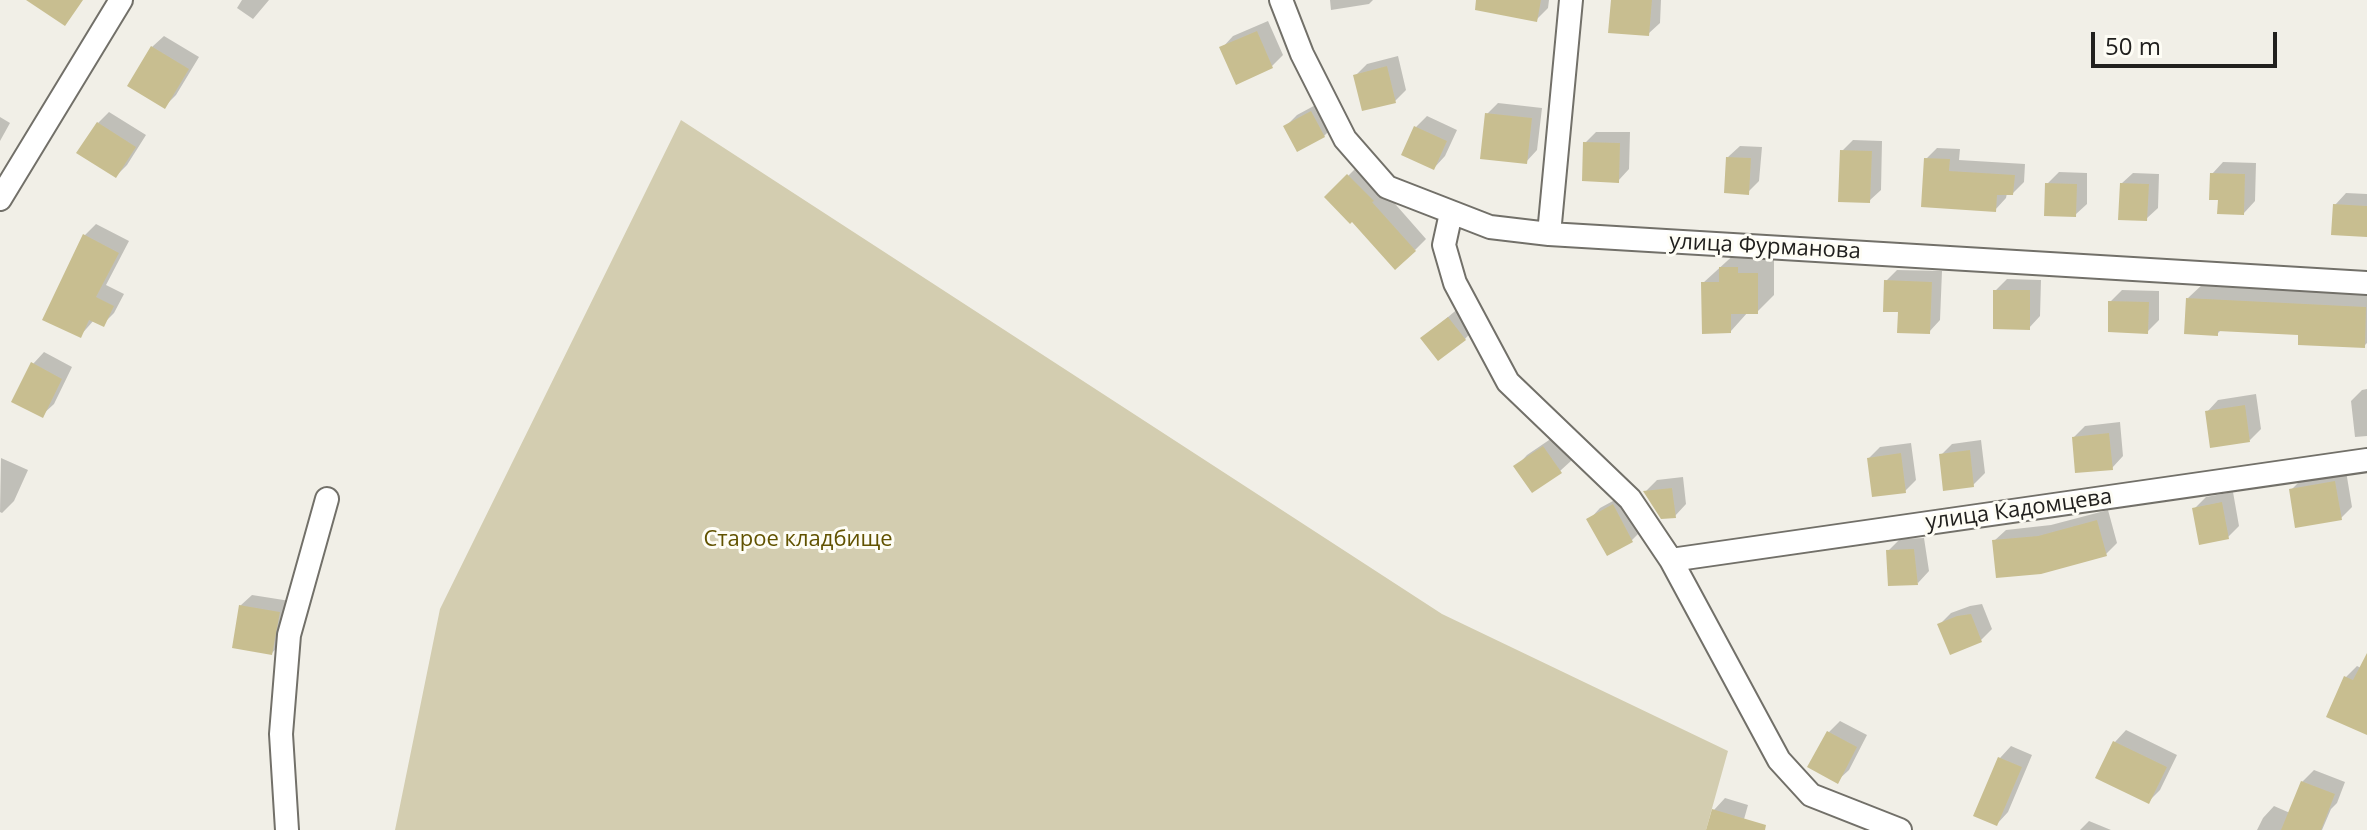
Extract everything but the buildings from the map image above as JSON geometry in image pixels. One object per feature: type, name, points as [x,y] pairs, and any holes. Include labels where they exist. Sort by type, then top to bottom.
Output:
[{"type":"street","points":[[0,199],[121,0]]},
{"type":"street","name":"улица Фурманова","points":[[1281,0],[1302,54],[1345,139],[1387,187],[1490,227],[1549,234],[2367,283]]},
{"type":"street","points":[[1549,234],[1571,0]]},
{"type":"street","points":[[1451,213],[1444,245],[1455,283],[1508,382],[1630,499],[1671,560],[1779,760],[1811,795],[1900,830]]},
{"type":"street","name":"улица Кадомцева","points":[[1671,560],[2367,460]]},
{"type":"street","points":[[287,830],[281,734],[289,635],[327,499]]},
{"type":"green space","name":"Старое кладбище","points":[[681,120],[1442,614],[1728,751],[1706,830],[395,830],[440,609]]}]
